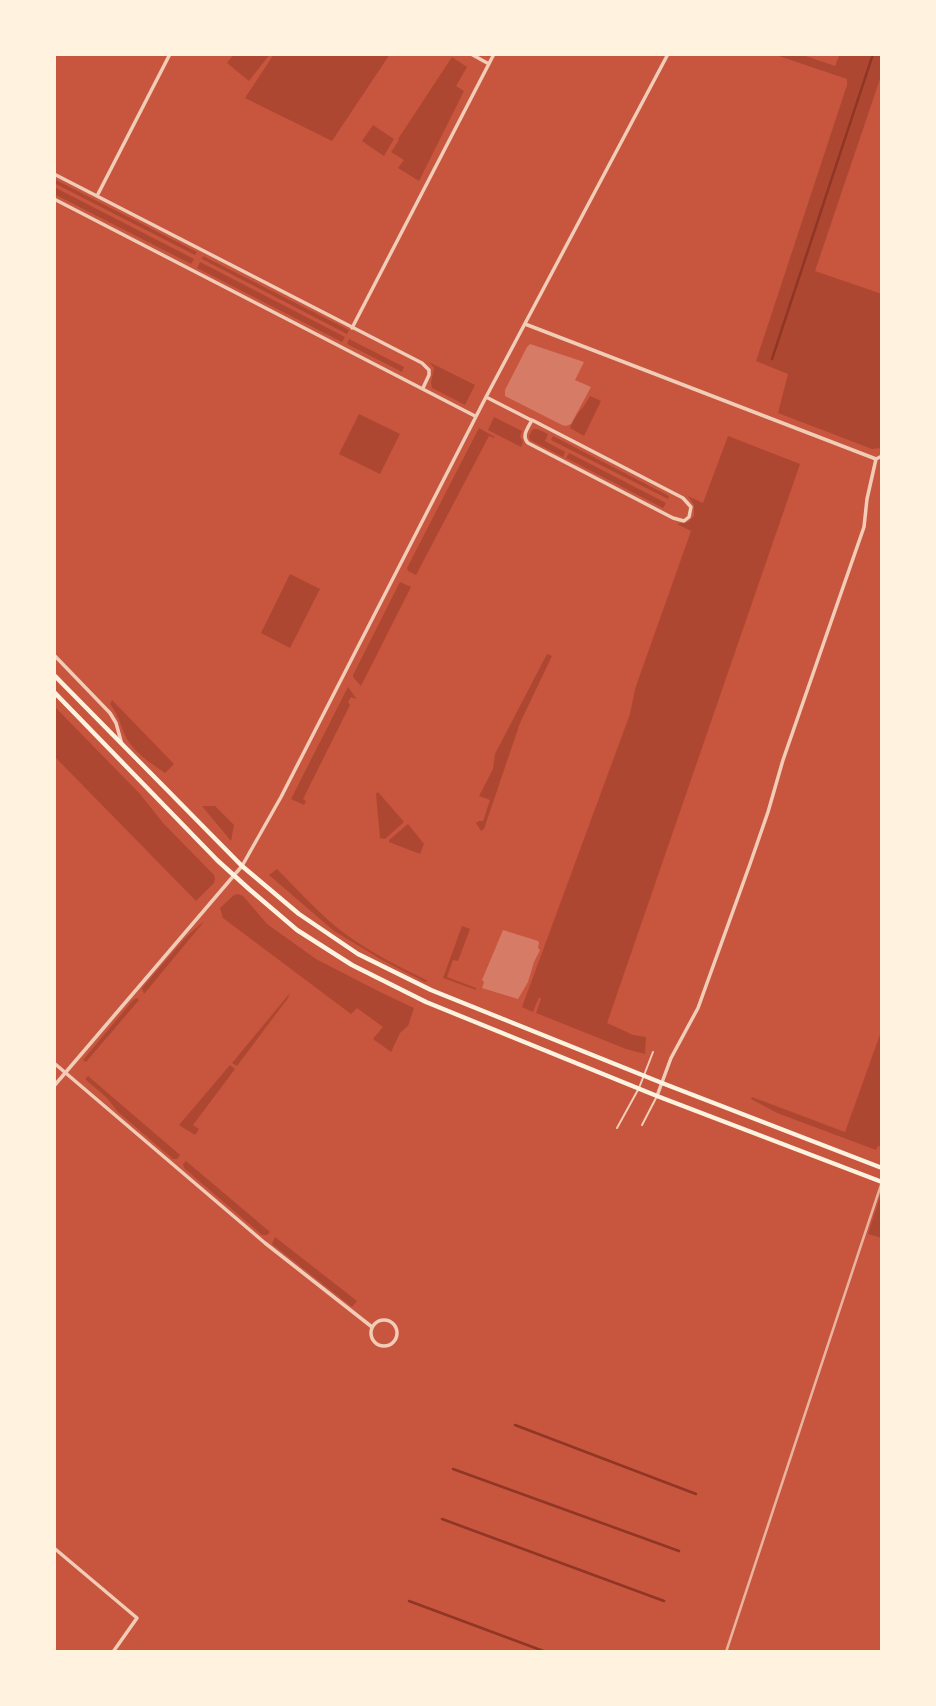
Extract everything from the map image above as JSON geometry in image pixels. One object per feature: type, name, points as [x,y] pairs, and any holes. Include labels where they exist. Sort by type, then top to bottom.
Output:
[{"type":"main road","points":[[54,675],[258,880],[319,928],[358,954],[431,990],[643,1076],[882,1167]]},
{"type":"main road","points":[[54,692],[235,876],[297,930],[333,954],[426,1002],[657,1096],[882,1182]]},
{"type":"street","points":[[97,196],[170,54]]},
{"type":"street","points":[[471,54],[489,64]]},
{"type":"street","points":[[352,328],[494,54]]},
{"type":"street","points":[[54,1086],[243,866],[276,807],[476,416],[668,54]]},
{"type":"street","points":[[54,174],[426,366],[429,375],[423,388]]},
{"type":"street","points":[[54,199],[476,416]]},
{"type":"street","points":[[525,323],[876,459],[882,456]]},
{"type":"street","points":[[486,397],[532,420],[683,498],[691,507],[689,517],[684,521],[673,518],[528,443],[524,435],[532,420]]},
{"type":"street","points":[[657,1096],[671,1058],[698,1009],[751,864],[783,760],[864,527],[876,459]]},
{"type":"street","points":[[54,655],[110,713],[122,743]]},
{"type":"street","points":[[54,1062],[265,1243],[372,1327]]},
{"type":"street","points":[[379,1321],[387,1321],[396,1330],[396,1338],[390,1345],[378,1345],[374,1343],[371,1335],[372,1327],[379,1321]]},
{"type":"street","points":[[54,1548],[137,1618],[113,1652]]},
{"type":"lane","points":[[617,1128],[639,1088],[653,1052]]},
{"type":"lane","points":[[642,1125],[657,1096]]},
{"type":"shaded area","points":[[234,54],[270,54],[249,81],[227,63]]},
{"type":"shaded area","points":[[274,54],[390,54],[332,141],[245,98]]},
{"type":"shaded area","points":[[773,54],[800,54],[835,66],[840,54],[882,54],[882,73],[815,271],[882,294],[882,448],[872,449],[778,413],[788,374],[756,361],[847,85],[847,79]]},
{"type":"shaded area","points":[[452,57],[467,67],[456,86],[464,91],[419,181],[398,168],[404,160],[391,152]]},
{"type":"shaded area","points":[[373,125],[394,139],[384,156],[362,141]]},
{"type":"shaded area","points":[[54,179],[197,252],[195,255],[54,183]]},
{"type":"shaded area","points":[[54,187],[194,259],[191,264],[54,194]]},
{"type":"shaded area","points":[[203,256],[349,330],[347,334],[202,259]]},
{"type":"shaded area","points":[[200,262],[345,337],[342,342],[197,268]]},
{"type":"shaded area","points":[[349,339],[404,367],[402,372],[347,344]]},
{"type":"shaded area","points":[[429,362],[475,385],[465,405],[432,388],[434,368]]},
{"type":"shaded area","points":[[590,396],[601,401],[584,436],[570,428]]},
{"type":"shaded area","points":[[359,414],[400,434],[380,474],[339,454]]},
{"type":"shaded area","points":[[494,417],[522,431],[521,447],[488,430]]},
{"type":"shaded area","points":[[479,428],[495,437],[489,436],[416,575],[407,568]]},
{"type":"shaded area","points":[[533,429],[548,434],[545,441],[565,452],[563,457],[530,440]]},
{"type":"shaded area","points":[[553,436],[669,496],[668,499],[551,440]]},
{"type":"shaded area","points":[[728,436],[800,464],[607,1023],[633,1035],[646,1037],[645,1054],[536,1013],[541,999],[539,997],[533,1012],[522,1007],[630,714],[635,689],[691,531],[677,524],[688,522],[694,516],[694,505],[688,496],[703,503]]},
{"type":"shaded area","points":[[569,453],[666,503],[663,508],[566,458]]},
{"type":"shaded area","points":[[290,574],[320,589],[290,648],[261,633]]},
{"type":"shaded area","points":[[400,582],[411,587],[361,686],[353,675]]},
{"type":"shaded area","points":[[547,654],[552,656],[520,723],[484,829],[481,831],[476,823],[483,821],[490,800],[479,796],[493,769],[495,754]]},
{"type":"shaded area","points":[[348,687],[356,699],[351,697],[348,702],[350,705],[303,799],[306,801],[304,805],[291,799]]},
{"type":"shaded area","points":[[112,700],[174,764],[165,773],[130,744],[110,704]]},
{"type":"shaded area","points":[[54,706],[214,875],[214,883],[196,901],[54,756]]},
{"type":"shaded area","points":[[378,792],[404,822],[385,839],[380,838]]},
{"type":"shaded area","points":[[202,806],[215,806],[234,825],[231,841]]},
{"type":"shaded area","points":[[408,824],[424,844],[420,854],[389,842]]},
{"type":"shaded area","points":[[277,869],[335,926],[380,956],[428,981],[425,982],[382,960],[334,931],[269,875]]},
{"type":"shaded area","points":[[238,894],[243,896],[267,924],[316,959],[414,1008],[408,1026],[400,1033],[391,1052],[373,1039],[383,1027],[357,1008],[351,1014],[223,918],[220,908]]},
{"type":"shaded area","points":[[203,922],[144,994],[142,988],[186,937]]},
{"type":"shaded area","points":[[462,926],[470,929],[458,961],[453,960],[447,977],[476,990],[443,978]]},
{"type":"shaded area","points":[[290,993],[237,1066],[232,1063]]},
{"type":"shaded area","points":[[133,1000],[139,1000],[86,1062],[83,1060]]},
{"type":"shaded area","points":[[882,1029],[882,1147],[878,1146],[876,1150],[777,1113],[751,1099],[752,1097],[845,1132]]},
{"type":"shaded area","points":[[230,1065],[235,1069],[193,1125],[199,1129],[195,1135],[179,1125]]},
{"type":"shaded area","points":[[88,1076],[180,1155],[177,1159],[173,1159],[118,1112],[107,1098],[85,1079]]},
{"type":"shaded area","points":[[186,1161],[270,1232],[262,1235],[184,1168]]},
{"type":"shaded area","points":[[882,1194],[882,1238],[868,1234]]},
{"type":"shaded area","points":[[275,1237],[357,1301],[352,1307],[272,1244]]},
{"type":"building","points":[[530,344],[584,362],[575,380],[591,387],[571,424],[562,425],[505,396],[505,390]]},
{"type":"building","points":[[503,930],[539,943],[540,950],[528,982],[518,999],[482,988],[482,980]]},
{"type":"waterway","points":[[772,359],[873,54]]},
{"type":"waterway","points":[[515,1425],[696,1494]]},
{"type":"waterway","points":[[453,1469],[679,1551]]},
{"type":"waterway","points":[[442,1519],[664,1601]]},
{"type":"waterway","points":[[409,1601],[546,1652]]},
{"type":"railway","points":[[726,1652],[882,1182]]}]
